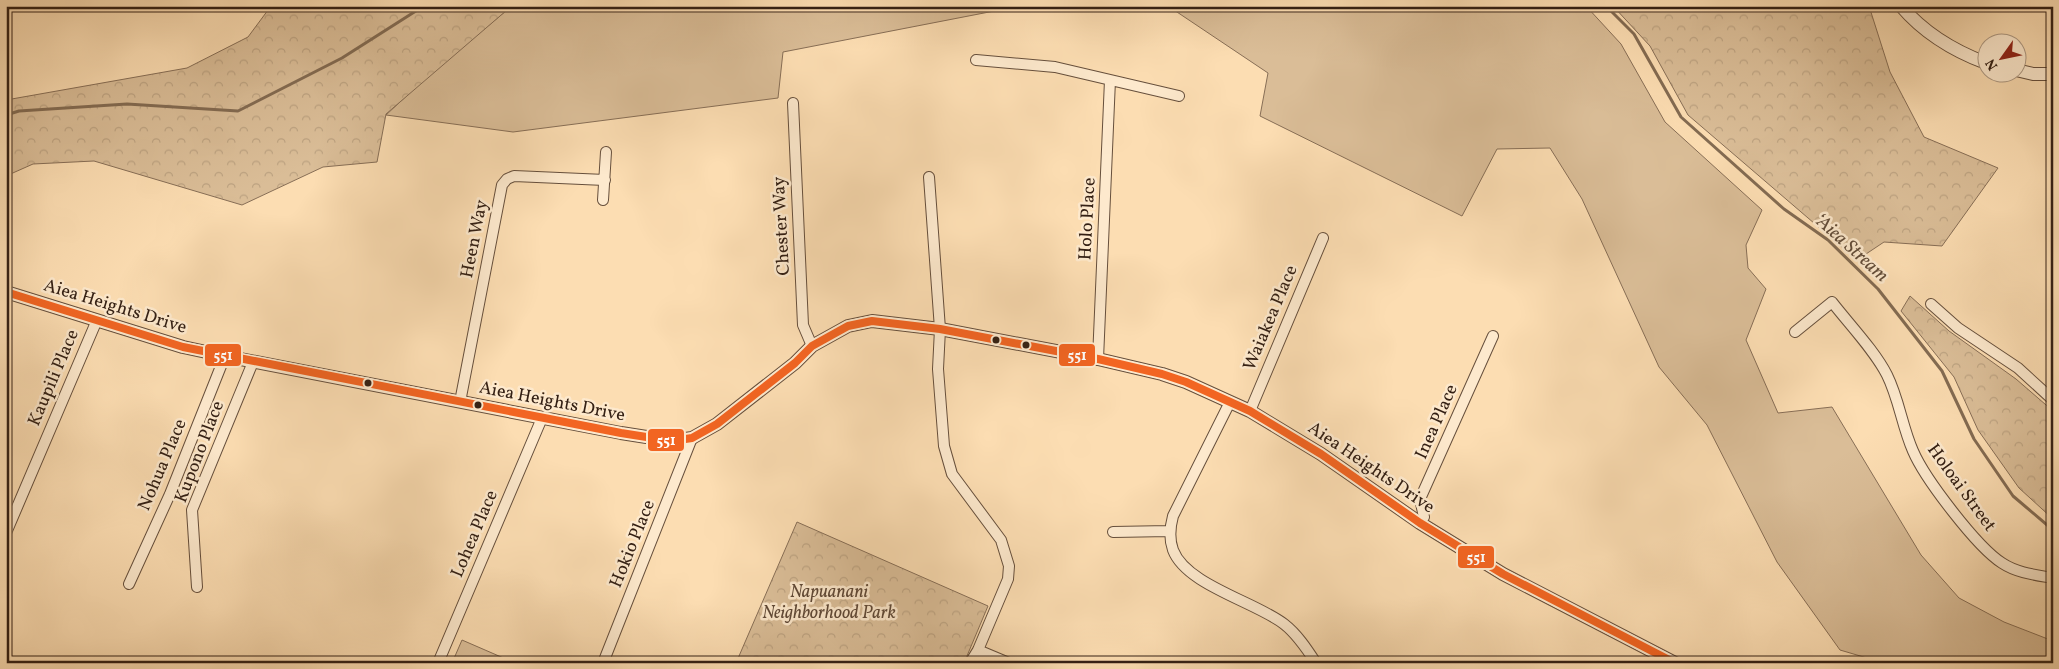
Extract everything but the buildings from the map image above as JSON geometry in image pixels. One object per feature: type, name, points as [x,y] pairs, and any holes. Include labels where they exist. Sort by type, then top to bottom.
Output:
[{"type":"street","points":[[1901,6],[1924,28],[1946,44],[1976,58]]},
{"type":"street","points":[[976,60],[1055,67],[1179,96]]},
{"type":"street","points":[[2026,72],[2053,74]]},
{"type":"street","name":"Holo Place","points":[[1098,359],[1110,80]]},
{"type":"street","name":"Chester Way","points":[[793,103],[803,325],[812,346]]},
{"type":"street","points":[[603,200],[606,152]]},
{"type":"street","name":"Heen Way","points":[[460,402],[502,185],[507,179],[514,176],[605,180]]},
{"type":"street","points":[[929,177],[940,329],[938,369],[944,446],[952,474],[1001,540],[1009,566],[1008,580],[978,650],[970,663]]},
{"type":"street","name":"Waiakea Place","points":[[1250,411],[1323,238]]},
{"type":"street","name":"Aiea Heights Drive","points":[[6,292],[184,347],[644,438],[672,441],[692,438],[717,424],[795,363],[812,346],[848,326],[872,321],[940,329],[1098,359],[1162,374],[1186,382],[1250,411],[1321,454],[1420,523],[1504,574],[1676,663]]},
{"type":"street","name":"Holoai Street","points":[[1795,332],[1832,302],[1886,373],[1895,393],[1912,450],[1923,470],[1959,519],[1986,550],[2002,563],[2021,572],[2053,578]]},
{"type":"street","points":[[1931,304],[1958,328],[2018,368],[2053,400]]},
{"type":"street","name":"Kaupili Place","points":[[6,532],[97,320]]},
{"type":"street","name":"Inea Place","points":[[1420,523],[1424,517],[1420,499],[1494,336]]},
{"type":"street","name":"Nohua Place","points":[[129,584],[170,494],[225,356]]},
{"type":"street","name":"Kupono Place","points":[[197,587],[192,510],[253,362]]},
{"type":"street","points":[[1230,402],[1172,516],[1170,531],[1173,551],[1185,568],[1206,583],[1284,624],[1304,645],[1316,663]]},
{"type":"street","name":"Lohea Place","points":[[438,663],[542,418]]},
{"type":"street","name":"Hokio Place","points":[[603,663],[692,438]]},
{"type":"street","points":[[1113,532],[1170,531]]},
{"type":"street","points":[[978,650],[1009,663]]},
{"type":"green space","points":[[271,6],[604,6],[507,10],[386,114],[377,162],[323,167],[242,205],[94,161],[33,164],[6,176],[6,100],[187,68],[248,37]]},
{"type":"green space","points":[[604,6],[1020,6],[783,52],[778,98],[513,132],[386,115],[428,76],[507,10]]},
{"type":"green space","points":[[1168,6],[1586,6],[1621,44],[1665,122],[1762,210],[1746,245],[1748,268],[1766,289],[1746,340],[1778,413],[1832,407],[1921,555],[1959,598],[2004,622],[2053,641],[2053,663],[1884,663],[1840,650],[1777,562],[1707,425],[1659,367],[1582,199],[1550,148],[1497,149],[1462,216],[1260,116],[1268,73]]},
{"type":"green space","points":[[1613,6],[1869,6],[1890,72],[1924,137],[1998,168],[1942,246],[1884,242],[1857,260],[1688,115],[1650,46]]},
{"type":"green space","points":[[1910,296],[1949,331],[2016,379],[2053,411],[2053,519],[2019,488],[1978,430],[1954,377],[1901,311]]},
{"type":"green space","name":"Napuanani Neighborhood Park","points":[[797,522],[988,606],[964,663],[736,663]]},
{"type":"green space","points":[[462,640],[515,663],[452,663]]},
{"type":"waterway","points":[[6,115],[19,111],[127,104],[238,111],[342,58],[419,9],[434,6]]},
{"type":"waterway","name":"ʻAiea Stream","points":[[1606,6],[1634,34],[1681,117],[1784,209],[1828,240],[1878,289],[1942,371],[1974,439],[2013,496],[2053,530]]},
{"type":"transit line","name":"551","points":[[6,292],[183,347],[621,433],[672,441],[692,438],[717,424],[795,363],[812,346],[848,326],[872,321],[940,329],[1098,359],[1162,374],[1186,382],[1250,411],[1321,454],[1420,523],[1503,574],[1675,663]]}]
